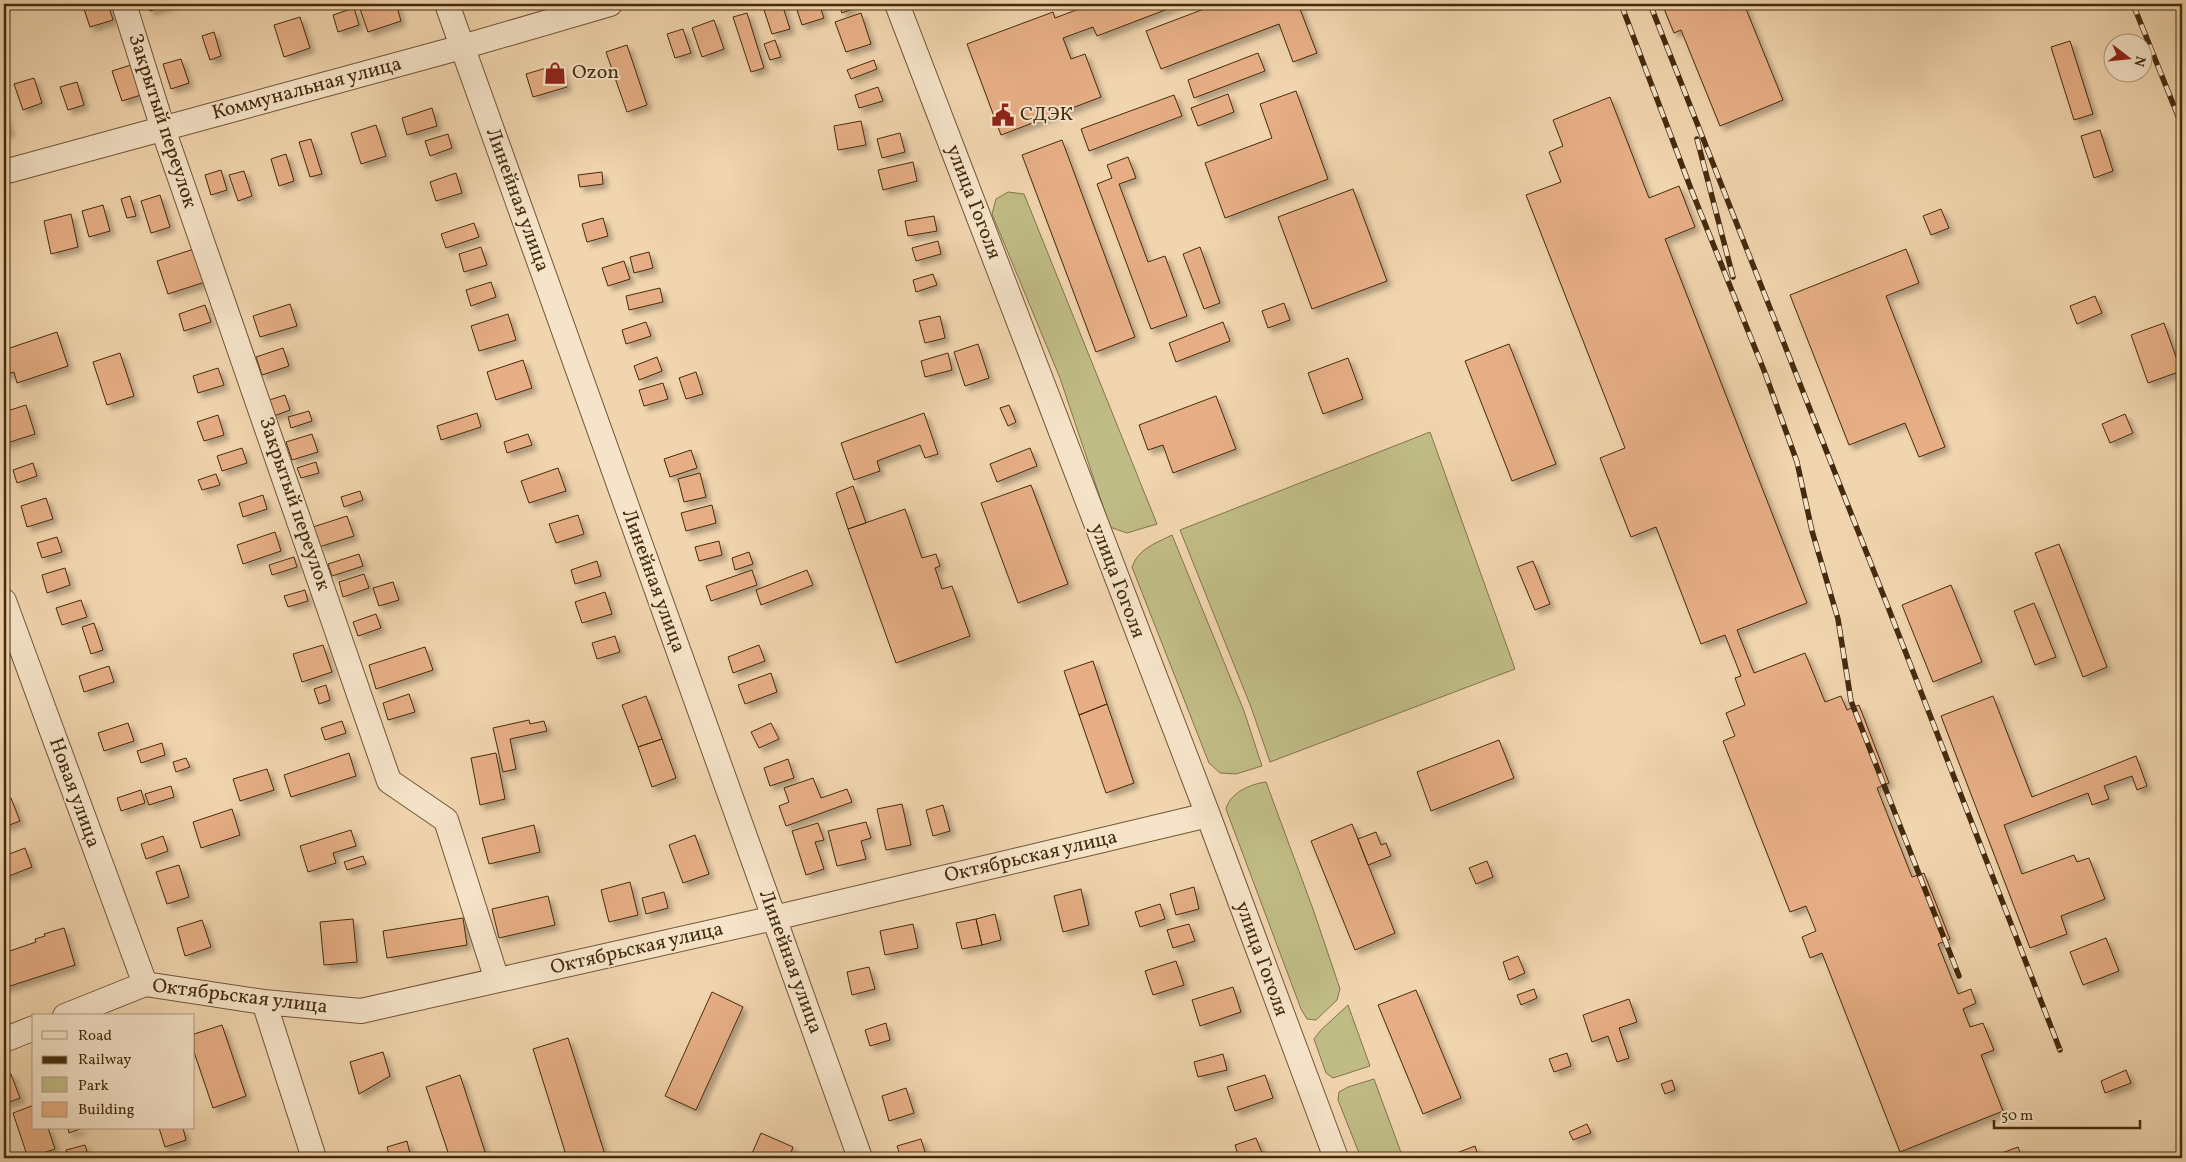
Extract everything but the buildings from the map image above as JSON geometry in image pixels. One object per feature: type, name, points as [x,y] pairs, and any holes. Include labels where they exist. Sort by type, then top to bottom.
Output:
[{"type":"street","name":"Закрытый переулок","points":[[124,4],[164,129],[389,781],[446,820],[497,980]]},
{"type":"street","name":"Линейная улица","points":[[447,4],[860,1158]]},
{"type":"street","name":"Коммунальная улица","points":[[4,172],[462,47],[610,4]]},
{"type":"street","name":"улица Гоголя","points":[[897,4],[1208,816],[1336,1158]]},
{"type":"street","name":"Новая улица","points":[[4,601],[145,984]]},
{"type":"street","name":"Октябрьская улица","points":[[70,1014],[145,984],[264,1002],[360,1011],[774,918],[1208,816]]},
{"type":"street","points":[[264,1002],[314,1158]]},
{"type":"street","points":[[4,1040],[32,1029]]},
{"type":"green space","points":[[1008,192],[1024,194],[1157,524],[1127,533],[1110,527],[1060,378],[992,214],[996,199]]},
{"type":"green space","points":[[1430,432],[1515,669],[1270,762],[1251,707],[1180,530]]},
{"type":"green space","points":[[1172,535],[1244,711],[1262,766],[1236,774],[1220,773],[1209,763],[1132,567],[1143,551]]},
{"type":"green space","points":[[1266,782],[1313,909],[1340,989],[1337,1000],[1316,1020],[1307,1019],[1301,1009],[1226,809],[1228,803],[1236,794],[1254,785]]},
{"type":"green space","points":[[1348,1005],[1370,1066],[1333,1078],[1326,1073],[1314,1039]]},
{"type":"green space","points":[[1374,1079],[1403,1158],[1361,1158],[1338,1100],[1339,1092],[1348,1087]]},
{"type":"railway","points":[[1621,4],[1691,189],[1765,373],[1797,462],[1812,531],[1838,619],[1851,701],[1959,976]]},
{"type":"railway","points":[[1650,4],[1888,607],[2060,1050]]},
{"type":"railway","points":[[2133,4],[2182,126]]},
{"type":"railway","points":[[1697,139],[1733,277]]},
{"type":"place","name":"Ozon","points":[[555,73]]},
{"type":"place","name":"СДЭК","points":[[1003,115]]}]
